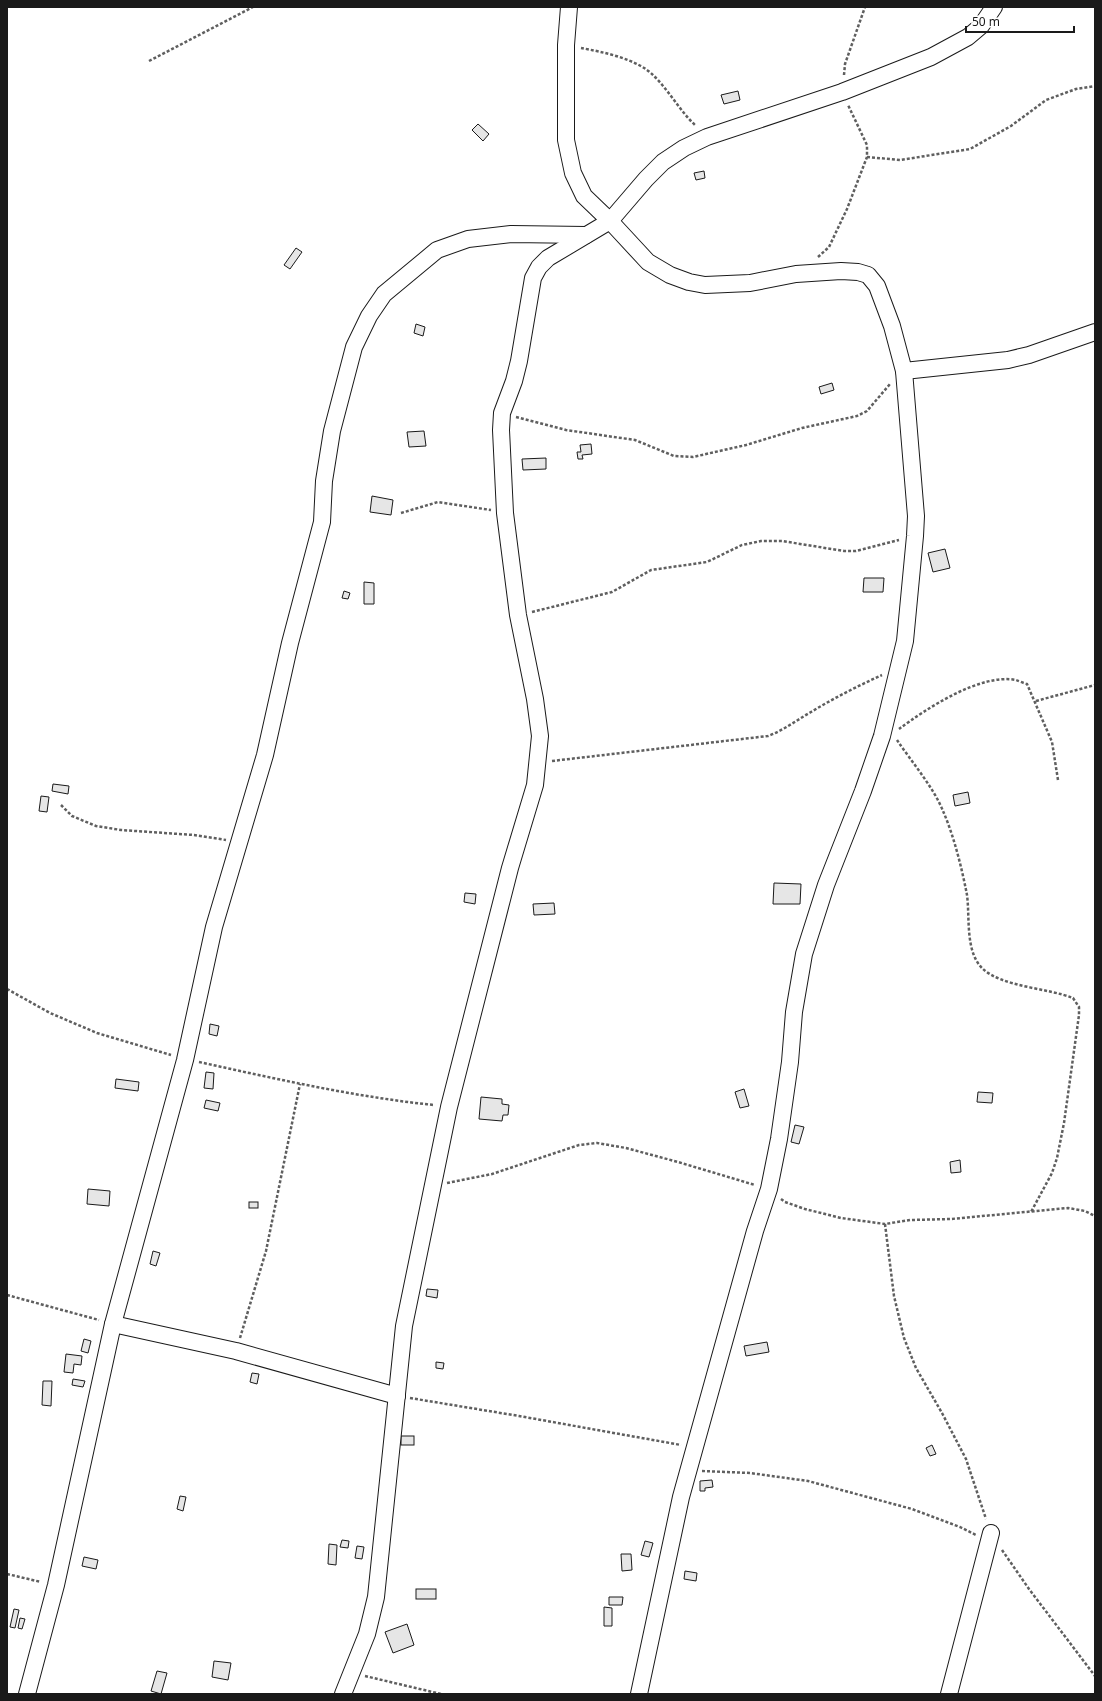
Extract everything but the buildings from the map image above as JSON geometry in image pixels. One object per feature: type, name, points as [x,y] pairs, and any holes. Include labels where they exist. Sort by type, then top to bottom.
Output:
[{"type":"street","points":[[569,7],[566,45],[566,140],[573,173],[584,196],[610,221],[648,262],[670,275],[689,282],[705,285],[750,283],[796,274],[842,271],[858,272],[868,275],[877,286],[892,326],[904,371],[916,516],[905,641],[889,728],[826,886],[804,954],[794,1012],[786,1094],[769,1189],[755,1231],[680,1505],[639,1694]]},
{"type":"street","points":[[343,1694],[367,1634],[376,1597],[380,1545],[404,1326],[432,1186],[449,1107],[510,868],[535,785],[538,763],[540,736],[536,699],[518,615],[506,513],[501,430],[502,413],[514,382],[519,361],[529,298],[534,278],[539,266],[548,258],[610,221],[646,179],[663,162],[684,148],[707,137],[842,92],[932,57],[968,37],[980,26],[994,7]]},
{"type":"street","points":[[27,1694],[56,1585],[113,1324],[185,1060],[214,927],[266,755],[290,643],[322,522],[324,481],[332,431],[354,347],[369,316],[384,294],[437,250],[468,239],[511,234],[588,235]]},
{"type":"street","points":[[904,371],[1008,360],[1029,355],[1095,332]]},
{"type":"street","points":[[113,1324],[236,1351],[397,1396]]},
{"type":"street","points":[[949,1694],[990,1537]]},
{"type":"path","points":[[149,61],[253,7]]},
{"type":"path","points":[[796,274],[824,253],[829,246],[847,209],[867,157],[867,145],[842,92],[845,64],[865,7]]},
{"type":"path","points":[[566,45],[603,52],[638,65],[654,76],[687,118],[707,137]]},
{"type":"path","points":[[867,157],[900,160],[970,149],[1010,126],[1046,100],[1076,89],[1095,86]]},
{"type":"path","points":[[502,413],[566,430],[635,440],[674,456],[693,457],[746,445],[802,428],[857,416],[867,411],[891,383],[904,371]]},
{"type":"path","points":[[401,513],[438,502],[506,513]]},
{"type":"path","points":[[518,615],[594,598],[612,592],[651,570],[707,562],[742,545],[761,541],[782,541],[844,552],[856,551],[915,536]]},
{"type":"path","points":[[538,763],[768,736],[781,731],[840,695],[899,667]]},
{"type":"path","points":[[1031,1213],[1052,1173],[1057,1158],[1064,1123],[1079,1007],[1073,998],[1069,996],[993,977],[981,968],[975,958],[969,936],[967,895],[956,851],[943,810],[889,728],[951,696],[989,681],[1015,680],[1027,684],[1036,701],[1052,742],[1058,780]]},
{"type":"path","points":[[1036,701],[1095,685]]},
{"type":"path","points":[[61,805],[72,816],[96,826],[121,830],[194,835],[239,842]]},
{"type":"path","points":[[7,989],[50,1013],[97,1033],[185,1060],[300,1084],[388,1100],[449,1107]]},
{"type":"path","points":[[236,1351],[266,1250],[300,1084]]},
{"type":"path","points":[[432,1186],[492,1174],[579,1145],[596,1143],[626,1148],[769,1189],[785,1202],[805,1209],[841,1218],[885,1224],[910,1220],[952,1219],[1031,1213],[1068,1208],[1085,1211],[1095,1216]]},
{"type":"path","points":[[885,1224],[894,1296],[904,1338],[916,1368],[966,1459],[990,1537],[1095,1676]]},
{"type":"path","points":[[7,1295],[113,1324]]},
{"type":"path","points":[[397,1396],[695,1447]]},
{"type":"path","points":[[689,1471],[750,1473],[808,1481],[912,1509],[990,1537]]},
{"type":"path","points":[[7,1574],[56,1585]]},
{"type":"path","points":[[351,1672],[441,1694]]}]
